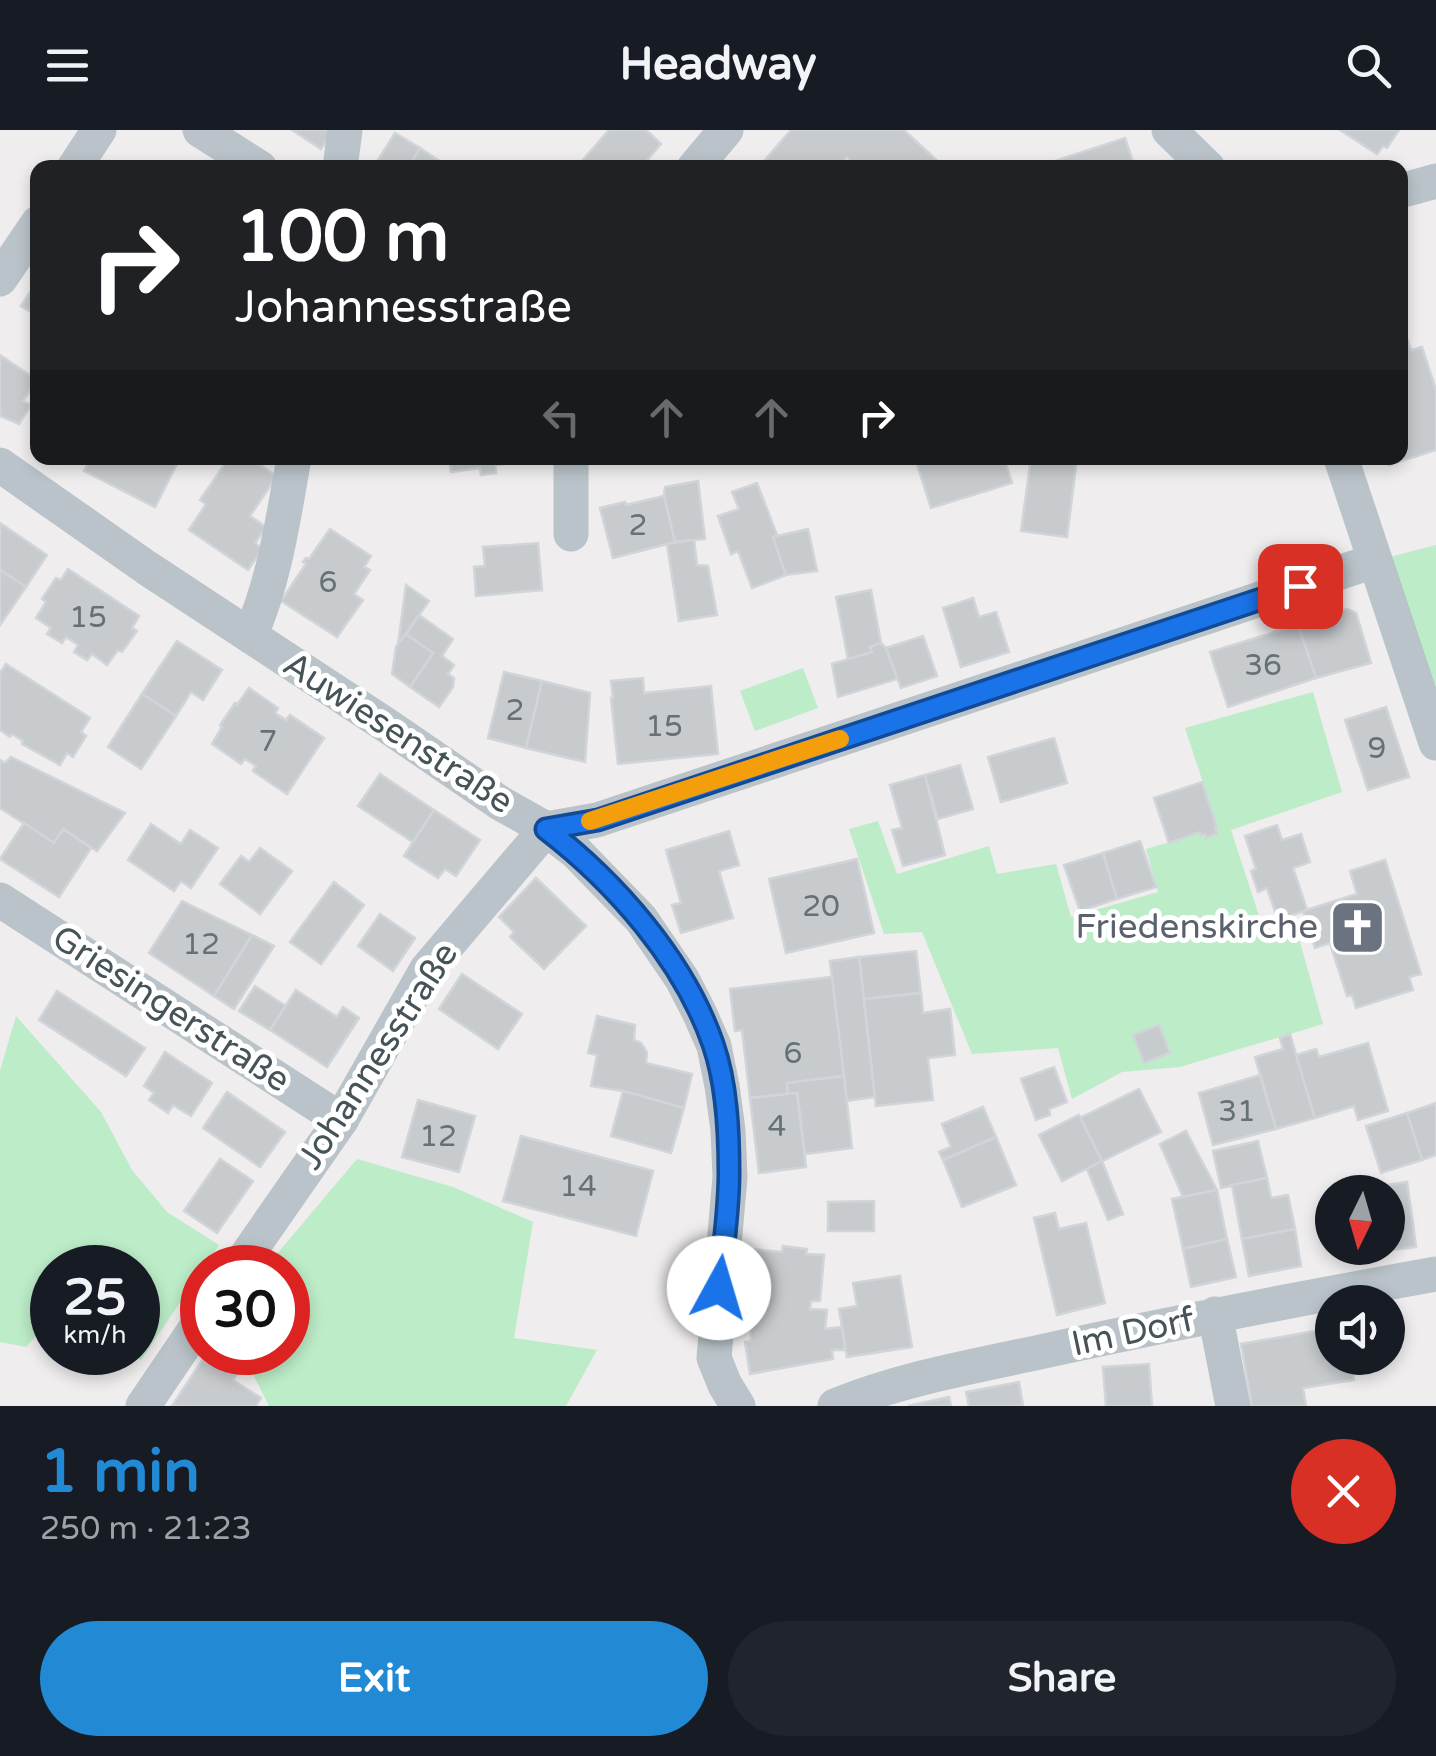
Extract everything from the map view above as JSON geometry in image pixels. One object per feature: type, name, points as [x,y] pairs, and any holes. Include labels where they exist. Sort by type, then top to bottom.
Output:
[{"type":"street","points":[[79,160],[100,130]]},
{"type":"street","points":[[200,130],[247,160]]},
{"type":"street","points":[[341,160],[345,130]]},
{"type":"street","points":[[701,160],[726,130]]},
{"type":"street","points":[[1168,130],[1206,152]]},
{"type":"street","points":[[1408,189],[1436,181]]},
{"type":"street","points":[[0,279],[30,235]]},
{"type":"street","name":"Auwiesenstraße","points":[[0,465],[147,568],[500,803],[546,829],[576,852],[641,919],[682,979],[714,1046],[728,1130],[730,1177],[714,1358],[724,1386],[738,1406]]},
{"type":"street","name":"Auwiesenstraße","points":[[250,636],[275,567],[293,465]]},
{"type":"street","points":[[571,465],[571,534]]},
{"type":"street","points":[[1344,465],[1436,744]]},
{"type":"street","points":[[546,829],[598,820],[1374,561]]},
{"type":"street","name":"Johannesstraße","points":[[254,1245],[341,1120],[427,969],[546,829]]},
{"type":"street","name":"Griesingerstraße","points":[[0,900],[341,1120]]},
{"type":"street","name":"Im Dorf","points":[[834,1406],[905,1382],[1215,1314],[1436,1274]]},
{"type":"street","points":[[1215,1314],[1232,1406]]},
{"type":"street","points":[[143,1406],[180,1351]]},
{"type":"green space","points":[[1436,545],[1436,696],[1374,561]]},
{"type":"green space","points":[[803,668],[818,708],[755,731],[740,691]]},
{"type":"green space","points":[[1313,692],[1342,792],[1231,830],[1265,934],[1295,924],[1323,1024],[1180,1067],[1122,1072],[1072,1099],[1058,1048],[972,1054],[922,932],[884,934],[849,829],[878,821],[897,874],[989,846],[997,874],[1056,864],[1071,917],[1158,892],[1146,849],[1218,828],[1185,728]]},
{"type":"green space","points":[[16,1016],[101,1112],[132,1170],[167,1212],[219,1245],[180,1245],[180,1302],[160,1332],[160,1245],[30,1245],[30,1343],[26,1347],[0,1342],[0,1071]]},
{"type":"green space","points":[[357,1159],[453,1187],[533,1222],[514,1338],[597,1350],[566,1406],[269,1406],[254,1375],[310,1375],[310,1245],[285,1245]]},
{"type":"building","points":[[292,130],[334,130],[321,149]]},
{"type":"building","points":[[609,130],[646,130],[661,144],[647,160],[583,160]]},
{"type":"building","points":[[791,130],[904,130],[936,160],[847,157],[765,160]]},
{"type":"building","points":[[1340,130],[1399,130],[1387,148],[1383,146],[1377,154]]},
{"type":"building","points":[[395,133],[420,148],[413,160],[378,160]]},
{"type":"building","points":[[1125,138],[1132,160],[1058,160]]},
{"type":"building","points":[[420,148],[438,160],[413,160]]},
{"type":"building","points":[[30,292],[30,311],[21,306]]},
{"type":"building","points":[[1408,341],[1411,350],[1422,347],[1436,390],[1436,450],[1408,459]]},
{"type":"building","points":[[0,355],[30,375],[30,390],[23,401],[30,407],[19,424],[0,416]]},
{"type":"building","points":[[87,465],[176,465],[155,507],[84,471]]},
{"type":"building","points":[[224,465],[260,465],[277,476],[250,516],[266,527],[255,543],[262,549],[248,570],[189,530],[206,504],[200,500]]},
{"type":"building","points":[[450,465],[495,465],[496,473],[481,475],[480,468],[451,472]]},
{"type":"building","points":[[917,465],[1006,465],[1012,483],[931,508]]},
{"type":"building","points":[[1030,465],[1076,465],[1067,537],[1021,531]]},
{"type":"building","points":[[698,481],[705,539],[675,542],[665,487]]},
{"type":"building","points":[[757,483],[777,535],[773,537],[786,575],[752,588],[738,551],[731,554],[718,516],[739,509],[732,492]]},
{"type":"building","points":[[664,496],[675,542],[613,558],[600,508]]},
{"type":"building","points":[[0,523],[47,555],[26,587],[0,570]]},
{"type":"building","points":[[330,529],[371,556],[364,567],[370,570],[354,594],[363,600],[337,637],[281,601],[306,564],[303,562]]},
{"type":"building","points":[[808,529],[817,571],[786,575],[773,537]]},
{"type":"building","points":[[694,540],[697,565],[708,566],[717,615],[679,621],[667,544]]},
{"type":"building","points":[[538,543],[542,590],[476,596],[474,567],[485,566],[483,547]]},
{"type":"building","points":[[68,569],[139,616],[132,628],[137,631],[107,665],[92,654],[87,660],[74,652],[78,645],[66,637],[62,643],[47,634],[51,628],[36,618],[46,602],[42,599],[56,578],[61,580]]},
{"type":"building","points":[[0,570],[26,587],[0,625]]},
{"type":"building","points":[[406,585],[429,601],[398,645]]},
{"type":"building","points":[[871,590],[881,643],[870,647],[872,652],[848,659],[836,597]]},
{"type":"building","points":[[973,598],[979,617],[996,612],[1009,652],[961,667],[943,608]]},
{"type":"building","points":[[1347,609],[1356,613],[1371,663],[1316,678],[1298,625]]},
{"type":"building","points":[[419,615],[453,639],[442,656],[454,665],[448,674],[454,678],[453,687],[439,707],[410,687],[433,653],[406,634]]},
{"type":"building","points":[[1298,625],[1316,678],[1228,707],[1210,652]]},
{"type":"building","points":[[406,634],[433,653],[410,687],[392,674],[396,647]]},
{"type":"building","points":[[923,636],[937,676],[901,688],[886,648]]},
{"type":"building","points":[[177,641],[222,670],[203,700],[191,692],[176,716],[142,694]]},
{"type":"building","points":[[881,643],[897,679],[838,697],[832,664],[872,652],[870,647]]},
{"type":"building","points":[[6,664],[90,718],[81,732],[86,736],[73,757],[67,753],[60,765],[0,730],[0,673]]},
{"type":"building","points":[[504,672],[542,681],[526,748],[488,738]]},
{"type":"building","points":[[643,678],[644,693],[711,686],[718,754],[618,764],[611,681]]},
{"type":"building","points":[[542,681],[590,693],[585,762],[526,748]]},
{"type":"building","points":[[249,688],[278,708],[275,713],[286,720],[290,715],[324,738],[287,794],[253,771],[256,766],[245,759],[241,764],[212,744],[220,725]]},
{"type":"building","points":[[142,694],[176,716],[141,769],[108,747]]},
{"type":"building","points":[[1386,707],[1409,777],[1368,790],[1345,720]]},
{"type":"building","points":[[1054,738],[1067,783],[1001,802],[988,757]]},
{"type":"building","points":[[11,757],[125,813],[97,851],[63,829],[54,843],[0,808],[0,760],[5,763]]},
{"type":"building","points":[[960,765],[973,809],[938,819],[925,775]]},
{"type":"building","points":[[380,774],[434,810],[413,842],[358,806]]},
{"type":"building","points":[[925,775],[945,855],[903,866],[892,830],[902,828],[890,785]]},
{"type":"building","points":[[1202,782],[1217,834],[1206,838],[1200,832],[1169,843],[1154,798]]},
{"type":"building","points":[[434,810],[480,840],[456,876],[445,869],[438,878],[404,856]]},
{"type":"building","points":[[24,823],[54,843],[63,829],[91,848],[59,897],[0,859]]},
{"type":"building","points":[[151,824],[181,844],[190,830],[218,848],[191,888],[181,881],[174,891],[128,860]]},
{"type":"building","points":[[1277,825],[1282,840],[1301,834],[1310,862],[1293,868],[1307,910],[1278,920],[1267,888],[1258,892],[1251,871],[1256,869],[1245,836]]},
{"type":"building","points":[[729,831],[739,865],[719,871],[733,918],[681,933],[672,905],[681,903],[666,850]]},
{"type":"building","points":[[1140,841],[1156,887],[1117,899],[1103,853]]},
{"type":"building","points":[[260,848],[292,871],[260,914],[220,884],[241,856],[249,862]]},
{"type":"building","points":[[1103,853],[1117,899],[1080,911],[1064,865]]},
{"type":"building","points":[[857,859],[874,933],[786,953],[769,879]]},
{"type":"building","name":"Friedenskirche","points":[[1385,860],[1421,974],[1409,977],[1413,990],[1356,1008],[1352,995],[1347,996],[1330,943],[1315,948],[1303,911],[1357,894],[1350,871]]},
{"type":"building","points":[[536,878],[586,926],[544,969],[510,937],[514,932],[499,917]]},
{"type":"building","points":[[334,882],[364,905],[321,964],[290,942]]},
{"type":"building","points":[[182,901],[252,935],[214,996],[149,953]]},
{"type":"building","points":[[380,914],[415,938],[393,971],[358,946]]},
{"type":"building","points":[[252,935],[274,946],[234,1009],[214,996]]},
{"type":"building","points":[[916,951],[921,993],[864,999],[859,957]]},
{"type":"building","points":[[859,957],[875,1097],[846,1101],[830,961]]},
{"type":"building","points":[[462,974],[522,1014],[498,1049],[439,1009]]},
{"type":"building","points":[[832,977],[844,1076],[787,1083],[788,1094],[750,1098],[742,1030],[735,1031],[730,989]]},
{"type":"building","points":[[255,986],[286,1006],[270,1030],[239,1011]]},
{"type":"building","points":[[296,990],[337,1017],[343,1007],[359,1018],[327,1067],[270,1030]]},
{"type":"building","points":[[57,991],[145,1048],[126,1076],[39,1020]]},
{"type":"building","points":[[921,993],[923,1013],[950,1009],[955,1055],[928,1058],[933,1100],[876,1106],[864,999]]},
{"type":"building","points":[[597,1016],[635,1025],[634,1040],[647,1052],[646,1063],[692,1074],[684,1108],[591,1086],[597,1055],[588,1053]]},
{"type":"building","points":[[1159,1025],[1170,1053],[1144,1063],[1133,1035]]},
{"type":"building","points":[[1290,1034],[1315,1118],[1276,1129],[1255,1057],[1283,1049],[1280,1038]]},
{"type":"building","points":[[1368,1043],[1388,1111],[1358,1120],[1354,1106],[1315,1118],[1296,1055],[1316,1049],[1319,1057]]},
{"type":"building","points":[[165,1052],[212,1083],[191,1116],[173,1105],[168,1113],[149,1100],[154,1093],[144,1086]]},
{"type":"building","points":[[1054,1067],[1067,1102],[1036,1120],[1021,1079]]},
{"type":"building","points":[[1260,1075],[1276,1129],[1213,1145],[1199,1093]]},
{"type":"building","points":[[844,1076],[852,1148],[805,1154],[797,1093],[788,1094],[787,1083]]},
{"type":"building","points":[[1139,1089],[1161,1132],[1102,1161],[1080,1118]]},
{"type":"building","points":[[623,1091],[684,1108],[671,1153],[611,1136]]},
{"type":"building","points":[[227,1092],[285,1132],[260,1167],[203,1128]]},
{"type":"building","points":[[797,1093],[806,1167],[759,1173],[750,1098]]},
{"type":"building","points":[[418,1100],[475,1116],[459,1172],[402,1157]]},
{"type":"building","points":[[1436,1103],[1436,1155],[1422,1160],[1407,1113]]},
{"type":"building","points":[[983,1107],[996,1137],[943,1160],[939,1152],[951,1147],[942,1124]]},
{"type":"building","points":[[1407,1113],[1422,1160],[1381,1173],[1366,1126]]},
{"type":"building","points":[[1079,1115],[1102,1161],[1062,1181],[1039,1135]]},
{"type":"building","points":[[1186,1131],[1217,1190],[1183,1197],[1160,1144]]},
{"type":"building","points":[[521,1136],[653,1171],[636,1236],[503,1201]]},
{"type":"building","points":[[996,1137],[1016,1185],[962,1207],[943,1160]]},
{"type":"building","points":[[1258,1141],[1267,1178],[1221,1188],[1213,1151]]},
{"type":"building","points":[[220,1159],[253,1181],[217,1233],[184,1211]]},
{"type":"building","points":[[1102,1161],[1123,1214],[1108,1220],[1087,1169]]},
{"type":"building","points":[[1267,1178],[1271,1198],[1288,1195],[1295,1229],[1242,1239],[1232,1185]]},
{"type":"building","points":[[1405,1182],[1416,1247],[1405,1248]]},
{"type":"building","points":[[1217,1190],[1227,1239],[1183,1249],[1172,1199]]},
{"type":"building","points":[[874,1201],[874,1231],[828,1231],[828,1202]]},
{"type":"building","points":[[1055,1213],[1059,1229],[1086,1223],[1105,1303],[1057,1315],[1034,1218]]},
{"type":"building","points":[[1295,1229],[1301,1266],[1249,1276],[1242,1239]]},
{"type":"building","points":[[1227,1239],[1236,1277],[1191,1287],[1183,1249]]},
{"type":"building","points":[[783,1246],[824,1255],[820,1301],[811,1301],[810,1309],[827,1310],[825,1329],[842,1327],[845,1350],[832,1350],[833,1359],[750,1374],[745,1342],[751,1341],[746,1296],[749,1249],[782,1252]]},
{"type":"building","points":[[900,1276],[912,1347],[847,1357],[839,1309],[857,1306],[853,1283]]},
{"type":"building","points":[[1315,1331],[1315,1375],[1353,1375],[1354,1380],[1303,1388],[1306,1406],[1252,1406],[1241,1344]]},
{"type":"building","points":[[1149,1364],[1152,1406],[1106,1406],[1103,1367]]},
{"type":"building","points":[[192,1375],[236,1375],[233,1380],[261,1398],[256,1406],[172,1406]]},
{"type":"building","points":[[1019,1382],[1023,1406],[969,1406],[966,1392]]},
{"type":"building","points":[[949,1397],[951,1406],[908,1406]]},
{"type":"slow traffic","points":[[590,821],[840,739]]},
{"type":"place","name":"Friedenskirche","points":[[1357,927]]},
{"type":"route","points":[[719,1288],[730,1177],[728,1130],[714,1046],[682,979],[641,919],[576,852],[546,829],[598,820],[1300,586]]}]
